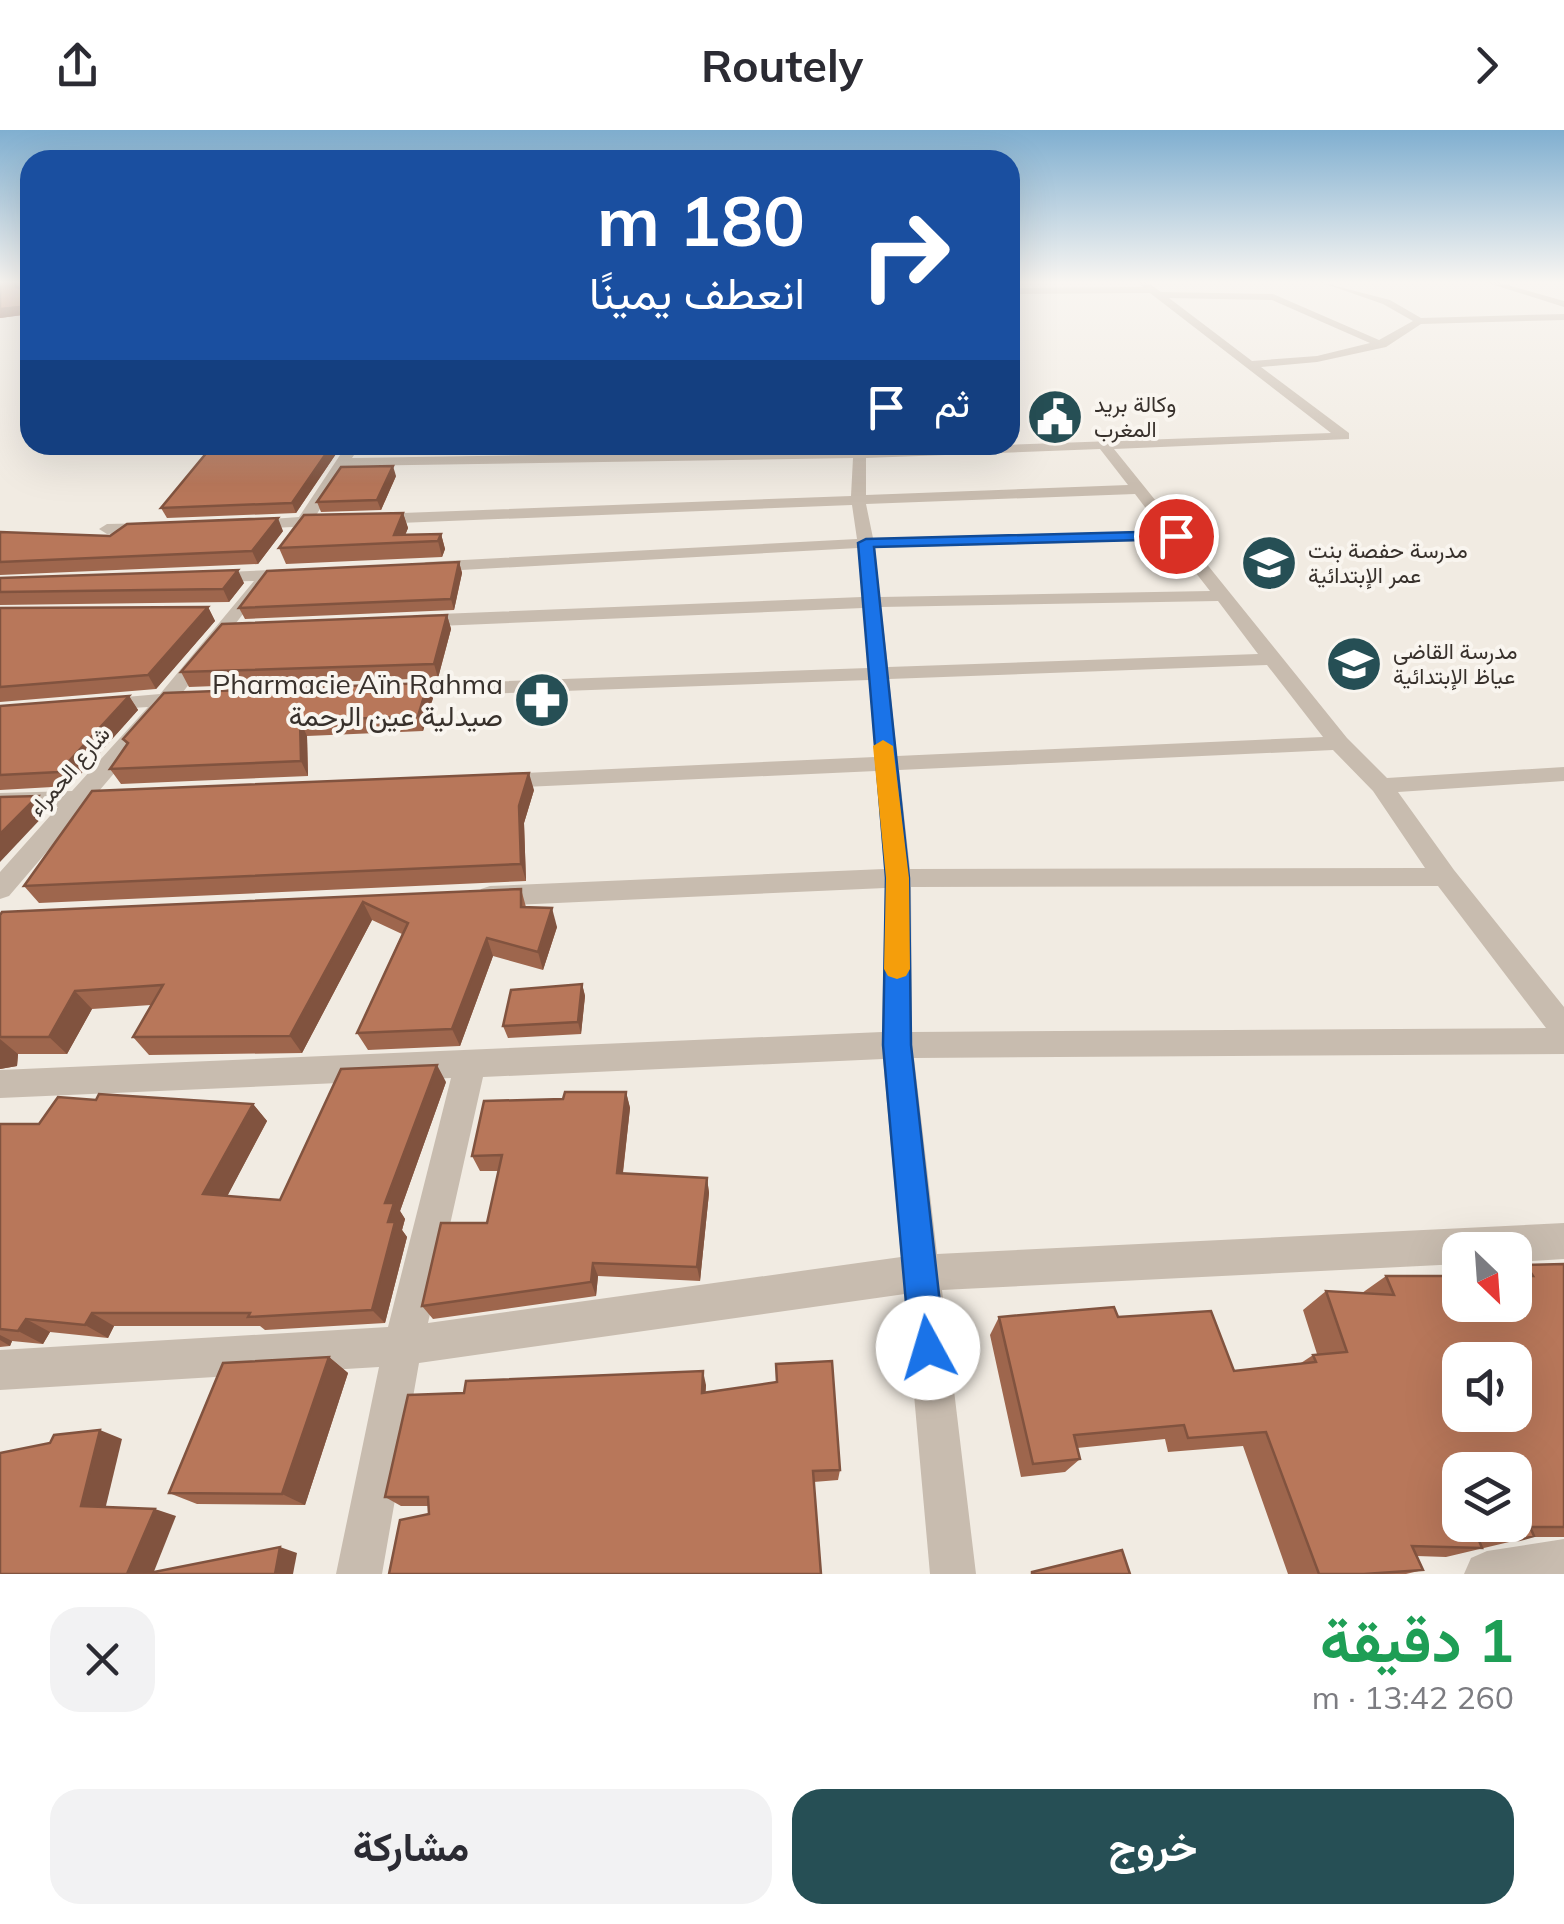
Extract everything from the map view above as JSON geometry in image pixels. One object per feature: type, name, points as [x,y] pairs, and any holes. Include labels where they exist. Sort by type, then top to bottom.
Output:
[{"type":"street","points":[[1020,446],[1344,436],[1234,349]]},
{"type":"street","points":[[1252,364],[1300,361],[1360,349]]},
{"type":"street","points":[[1104,445],[1339,743],[1381,786],[1445,878],[1564,1029]]},
{"type":"street","name":"شارع الحمراء","points":[[0,889],[168,698],[268,576],[348,455]]},
{"type":"street","points":[[861,455],[858,499],[866,543],[884,764],[898,878],[897,1045],[953,1574]]},
{"type":"street","points":[[363,520],[1139,489]]},
{"type":"street","points":[[225,525],[343,521]]},
{"type":"street","points":[[107,529],[166,527]]},
{"type":"street","points":[[408,568],[866,543],[1176,536]]},
{"type":"street","points":[[192,578],[308,573]]},
{"type":"street","points":[[401,622],[872,602],[1223,596]]},
{"type":"street","points":[[385,691],[1273,659]]},
{"type":"street","points":[[74,706],[207,697]]},
{"type":"street","points":[[470,782],[1339,743]]},
{"type":"street","points":[[1381,786],[1564,774]]},
{"type":"street","points":[[0,801],[154,796]]},
{"type":"street","points":[[459,897],[898,878],[1445,878]]},
{"type":"street","points":[[0,1084],[897,1045],[1564,1041]]},
{"type":"street","points":[[359,1574],[403,1346],[471,1062]]},
{"type":"street","points":[[0,1370],[403,1346],[919,1273],[1564,1241]]},
{"type":"street","points":[[1487,1574],[1564,1562]]},
{"type":"building","points":[[205,455],[325,455],[292,503],[161,508]]},
{"type":"building","points":[[393,466],[377,500],[317,502],[341,467]]},
{"type":"building","points":[[403,513],[394,535],[441,534],[438,541],[279,548],[304,515]]},
{"type":"building","points":[[278,518],[252,551],[0,562],[0,532],[110,536],[127,524]]},
{"type":"building","points":[[459,562],[451,599],[239,608],[267,571]]},
{"type":"building","points":[[238,570],[223,589],[0,592],[0,578]]},
{"type":"building","points":[[208,607],[148,675],[0,687],[0,608]]},
{"type":"building","points":[[447,615],[434,664],[181,672],[222,624]]},
{"type":"building","points":[[428,683],[418,716],[300,721],[301,761],[110,769],[128,743],[123,739],[164,693]]},
{"type":"building","points":[[129,696],[59,772],[0,775],[0,706]]},
{"type":"building","points":[[529,773],[519,806],[521,864],[24,886],[92,791]]},
{"type":"building","points":[[38,796],[0,834],[0,797]]},
{"type":"building","points":[[521,889],[521,907],[552,908],[538,952],[487,938],[452,1029],[357,1033],[408,923],[363,902],[290,1036],[133,1037],[163,985],[75,991],[49,1037],[0,1037],[2,912]]},
{"type":"building","points":[[582,984],[578,1022],[503,1026],[511,990]]},
{"type":"building","points":[[437,1065],[385,1203],[394,1203],[388,1222],[395,1222],[372,1310],[248,1317],[250,1313],[92,1313],[85,1325],[26,1319],[18,1331],[0,1329],[0,1124],[39,1124],[58,1097],[96,1100],[99,1094],[253,1104],[203,1194],[280,1200],[341,1069]]},
{"type":"building","points":[[565,1092],[626,1092],[617,1173],[707,1178],[697,1267],[593,1263],[591,1282],[422,1306],[441,1223],[487,1223],[502,1155],[472,1156],[484,1101],[563,1099]]},
{"type":"building","points":[[1564,1264],[1564,1527],[1532,1527],[1532,1452],[1442,1452],[1442,1542],[1480,1542],[1482,1548],[1412,1546],[1423,1570],[1319,1574],[1266,1432],[1188,1438],[1184,1425],[1074,1435],[1080,1459],[1033,1464],[999,1317],[1114,1307],[1118,1317],[1211,1311],[1234,1371],[1316,1362],[1313,1355],[1347,1352],[1326,1291],[1394,1295],[1386,1276],[1442,1276],[1442,1322],[1532,1322],[1532,1265]]},
{"type":"building","points":[[329,1357],[282,1494],[169,1493],[223,1363]]},
{"type":"building","points":[[832,1361],[840,1470],[813,1471],[821,1574],[389,1574],[400,1520],[429,1514],[428,1497],[385,1497],[408,1395],[464,1393],[466,1381],[703,1371],[702,1393],[777,1382],[776,1364]]},
{"type":"building","points":[[100,1430],[81,1506],[155,1509],[127,1574],[0,1574],[0,1453],[50,1443],[54,1435]]},
{"type":"building","points":[[280,1547],[275,1574],[144,1574]]},
{"type":"building","points":[[1122,1550],[1130,1574],[1032,1574],[1032,1572]]},
{"type":"slow traffic","points":[[883,746],[898,878],[897,969]]},
{"type":"place","name":"وكالة بريد المغرب","points":[[1055,417]]},
{"type":"place","name":"مدرسة حفصة بنت عمر الإبتدائية","points":[[1269,563]]},
{"type":"place","name":"مدرسة القاضي عياظ الإبتدائية","points":[[1354,664]]},
{"type":"place","name":"Pharmacie Aïn Rahma صيدلية عين الرحمة","points":[[542,700]]},
{"type":"route","points":[[928,1348],[897,1045],[898,878],[884,764],[866,543],[1176,536]]}]
